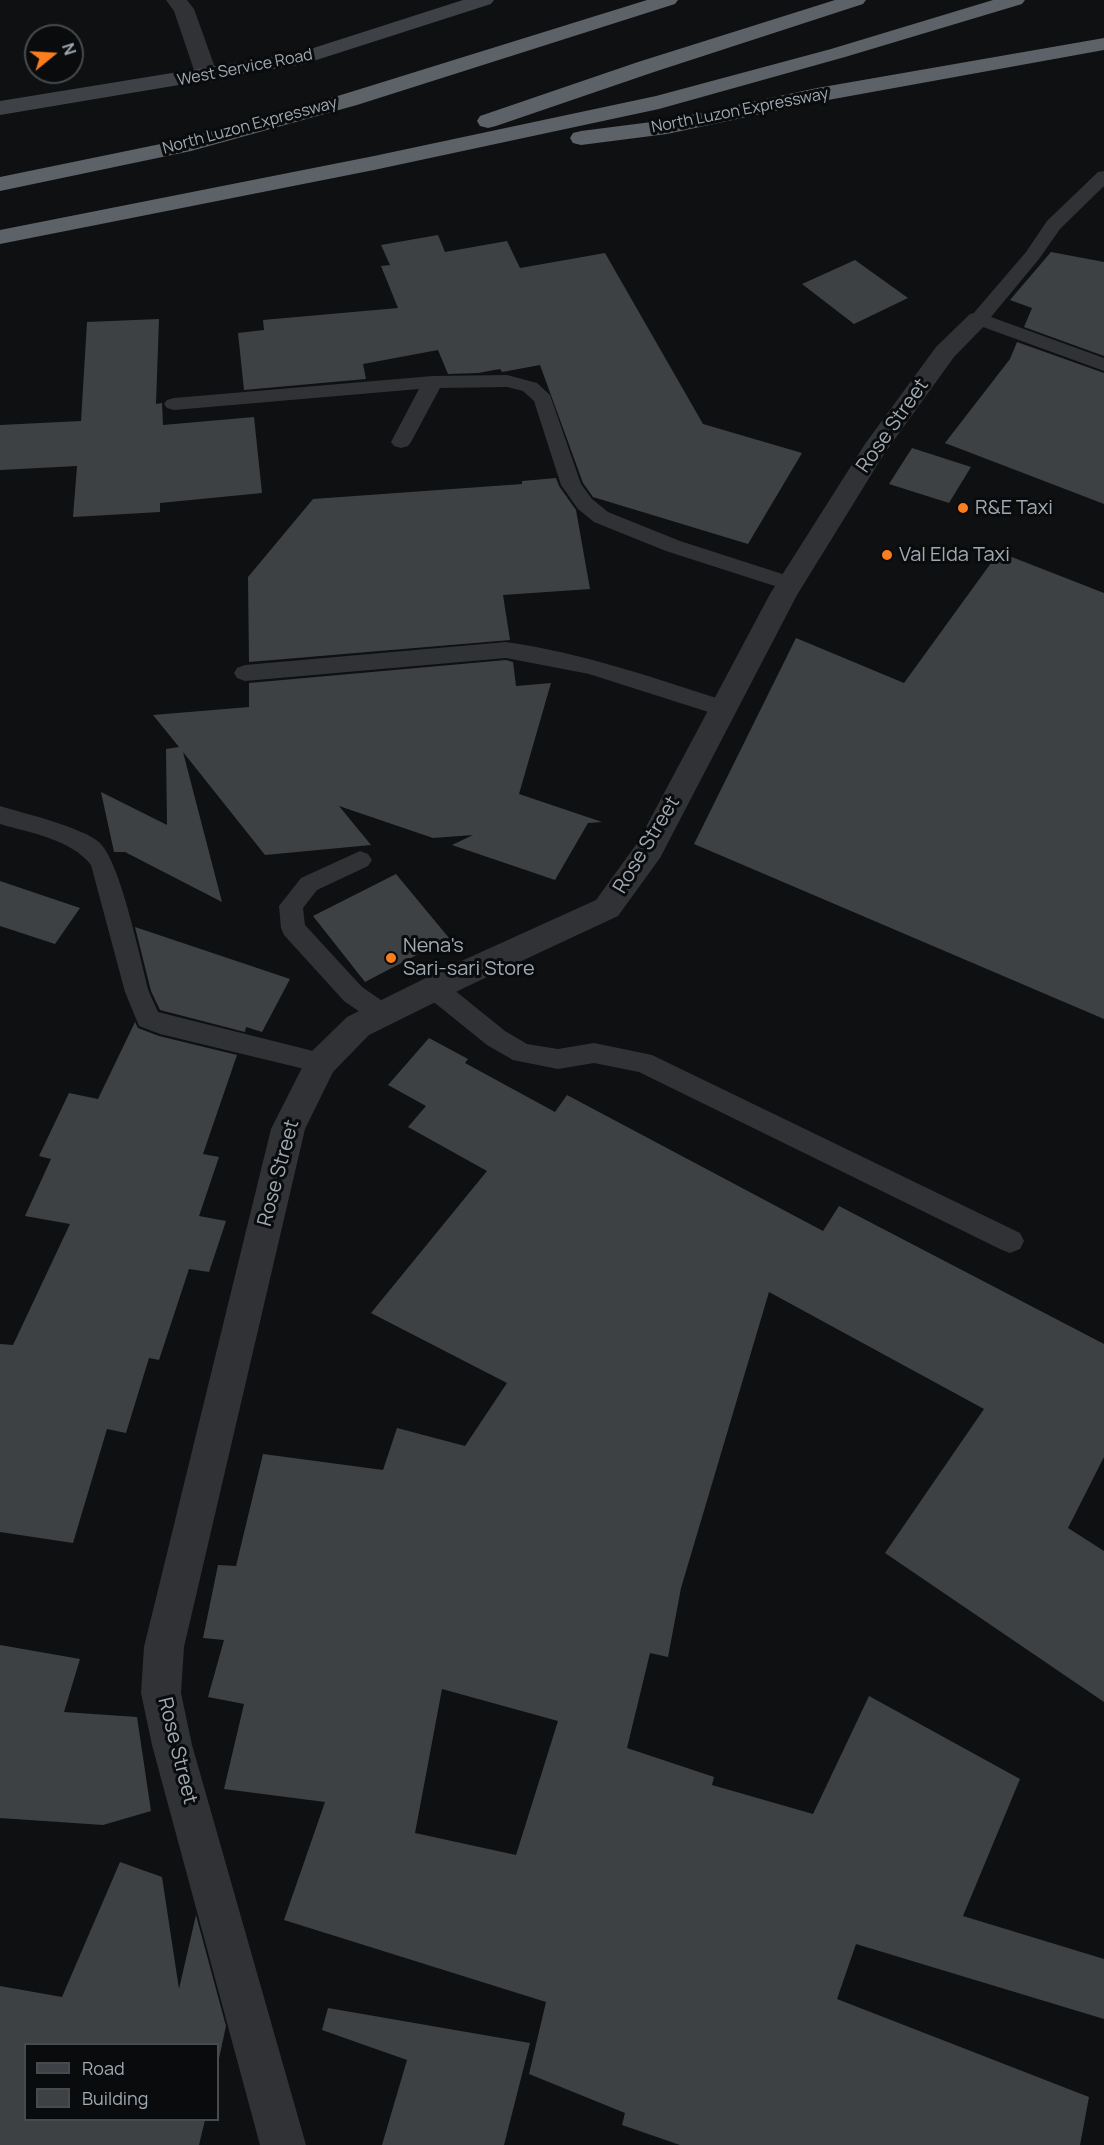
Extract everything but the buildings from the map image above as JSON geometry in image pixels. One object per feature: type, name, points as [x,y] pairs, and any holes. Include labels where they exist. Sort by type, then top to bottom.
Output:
[{"type":"highway","name":"North Luzon Expressway","points":[[0,184],[183,146],[349,100],[668,0]]},
{"type":"highway","name":"North Luzon Expressway","points":[[374,164],[532,105],[856,0]]},
{"type":"highway","name":"North Luzon Expressway","points":[[0,237],[374,164],[659,102],[1015,0]]},
{"type":"highway","name":"North Luzon Expressway","points":[[374,164],[667,127],[816,95],[1104,44]]},
{"type":"highway","points":[[0,171],[183,146]]},
{"type":"main road","name":"West Service Road","points":[[0,108],[207,76],[304,58],[484,0]]},
{"type":"street","points":[[176,0],[184,9],[207,76]]},
{"type":"street","name":"Rose Street","points":[[284,2145],[172,1745],[161,1693],[164,1647],[288,1129],[321,1063],[358,1026],[607,908],[649,850],[791,584],[874,450],[945,352],[979,319]]},
{"type":"lane","points":[[1104,176],[1053,225],[1033,255],[979,319],[1104,365]]},
{"type":"lane","points":[[174,404],[433,382],[507,381],[530,387],[543,399],[571,485],[585,504],[601,517],[673,546],[791,584]]},
{"type":"lane","points":[[401,442],[433,382]]},
{"type":"lane","points":[[245,673],[506,650],[544,654],[598,668],[724,709]]},
{"type":"lane","points":[[0,815],[75,839],[91,848],[102,863],[137,992],[148,1019],[160,1024],[321,1063]]},
{"type":"lane","points":[[360,860],[309,884],[291,906],[293,928],[353,994],[382,1014]]},
{"type":"lane","points":[[434,988],[496,1038],[522,1053],[558,1059],[594,1053],[643,1062],[1010,1241]]},
{"type":"place","name":"R&E Taxi","points":[[963,508]]},
{"type":"place","name":"Val Elda Taxi","points":[[887,555]]},
{"type":"place","name":"Nena's Sari-sari Store","points":[[391,958]]}]
